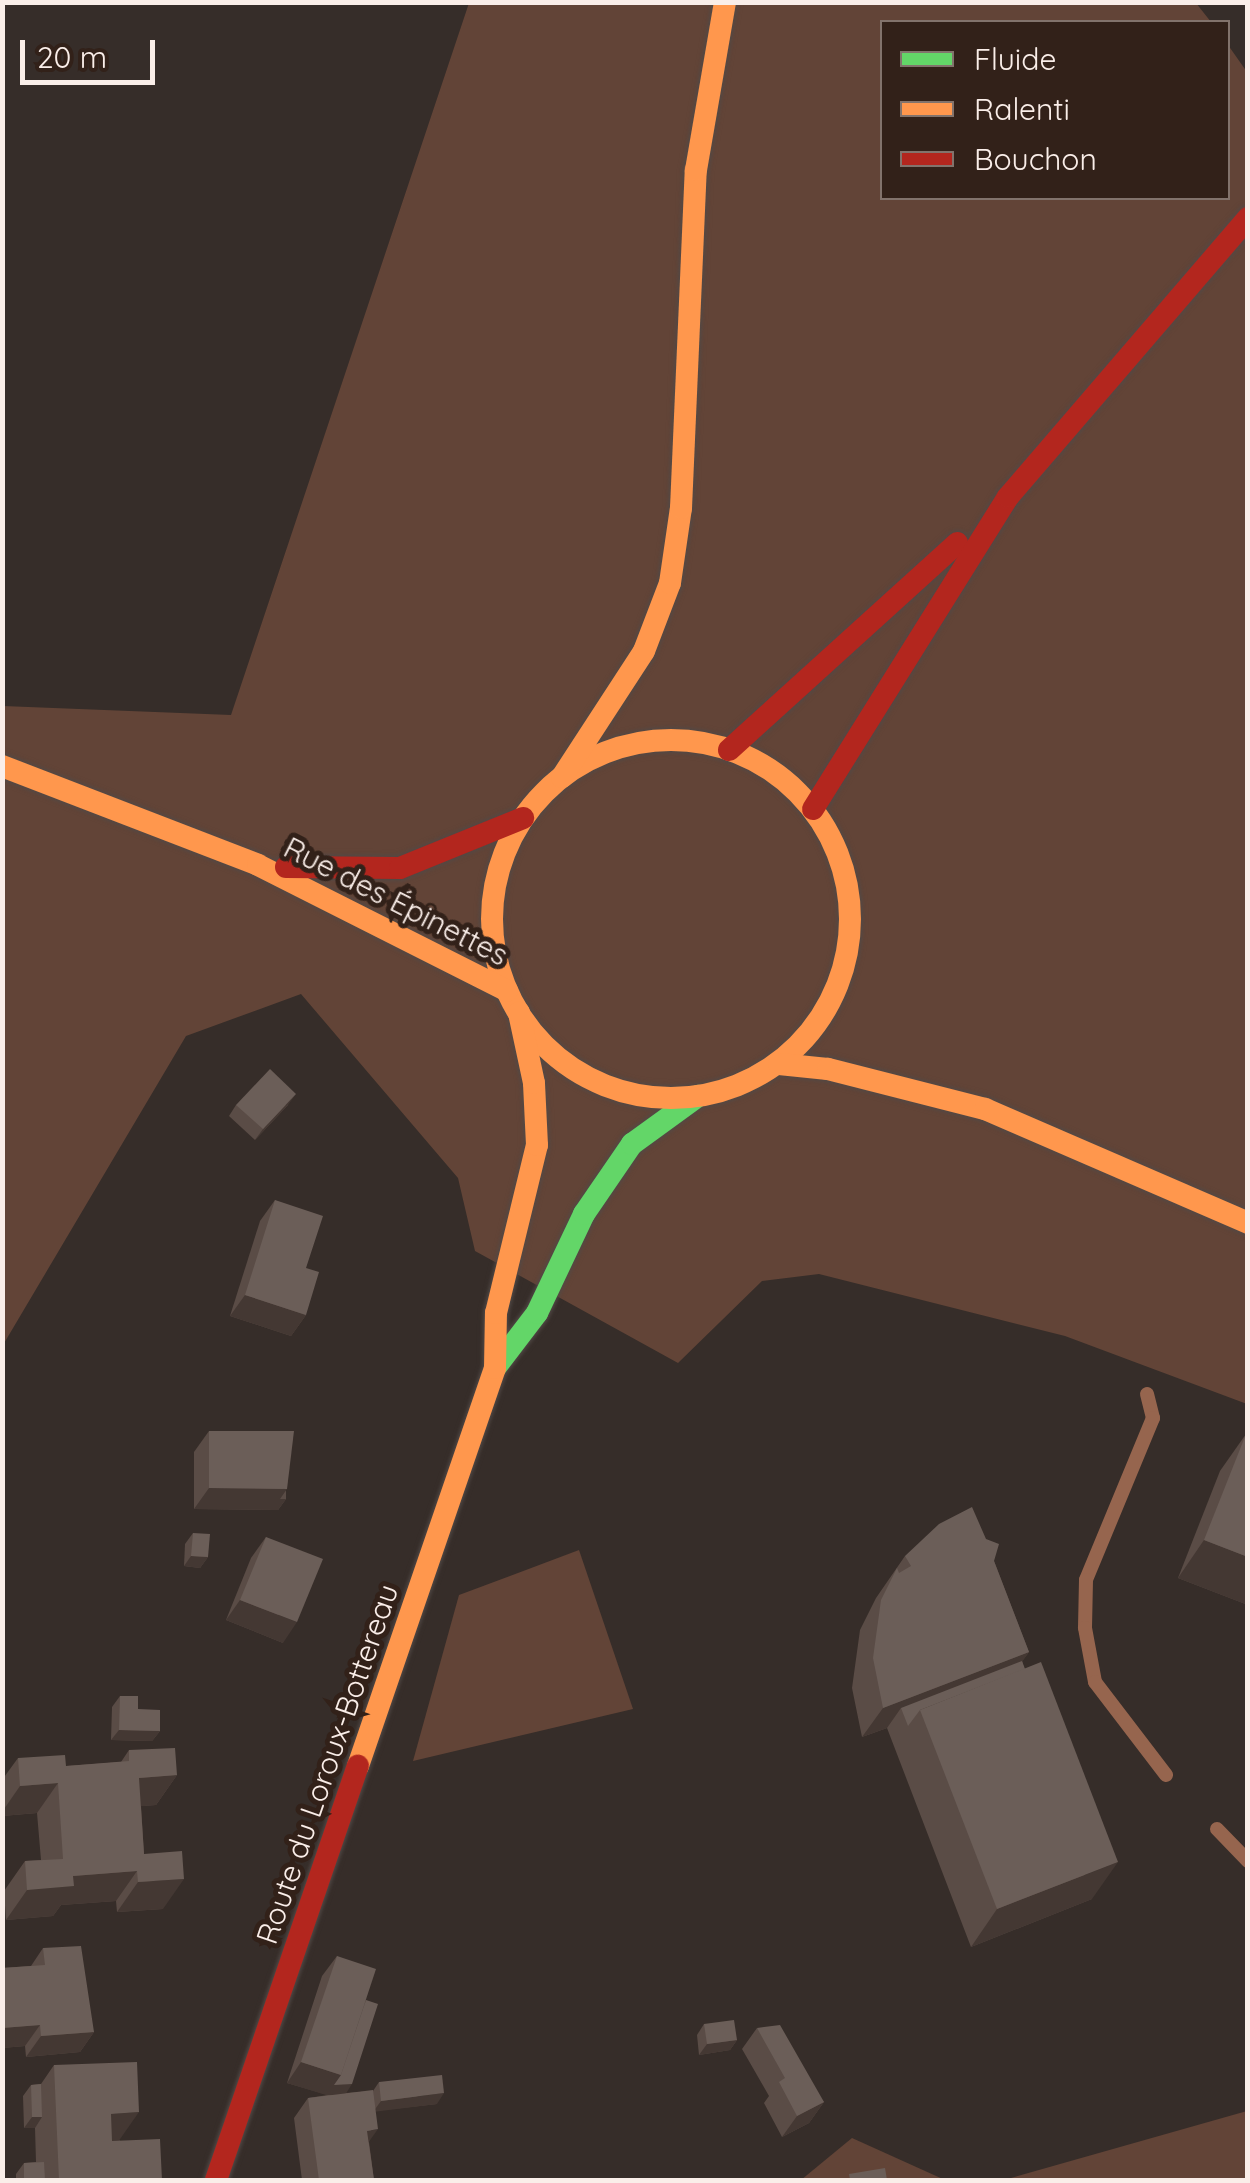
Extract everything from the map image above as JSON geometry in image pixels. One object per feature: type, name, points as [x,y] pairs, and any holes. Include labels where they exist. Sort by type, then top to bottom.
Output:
[{"type":"main road","points":[[562,777],[600,755],[649,742],[729,750],[781,778],[813,808],[845,873],[848,951],[824,1012],[779,1064],[698,1096],[648,1096],[601,1084],[552,1053],[519,1014],[507,991],[493,939],[494,896],[523,818],[562,777],[644,651],[670,583],[682,508],[686,297],[696,170],[726,2]]},
{"type":"main road","points":[[729,750],[1008,497],[1248,218]]},
{"type":"main road","points":[[813,808],[1008,497]]},
{"type":"main road","name":"Rue des Épinettes","points":[[2,766],[258,864],[507,991]]},
{"type":"main road","name":"Rue des Épinettes","points":[[258,864],[347,872],[400,868],[523,818]]},
{"type":"main road","name":"Route du Loroux-Bottereau","points":[[495,1368],[496,1313],[537,1145],[534,1083],[519,1014]]},
{"type":"main road","points":[[779,1064],[845,1072],[985,1109],[1248,1222]]},
{"type":"main road","name":"Route du Loroux-Bottereau","points":[[216,2180],[495,1368],[537,1312],[584,1214],[632,1144],[698,1096]]},
{"type":"shaded area","points":[[469,3],[1196,3],[1209,20],[880,20],[880,200],[1230,200],[1230,48],[1247,72],[1247,1404],[1065,1336],[819,1274],[762,1281],[678,1363],[475,1251],[458,1178],[301,994],[186,1036],[3,1345],[3,706],[231,715]]},
{"type":"shaded area","points":[[579,1550],[633,1709],[413,1761],[459,1595]]},
{"type":"shaded area","points":[[1247,2111],[1247,2180],[1004,2180]]},
{"type":"shaded area","points":[[852,2138],[945,2180],[801,2180]]},
{"type":"building","points":[[270,1069],[296,1094],[263,1129],[236,1105]]},
{"type":"building","points":[[275,1200],[323,1216],[306,1268],[319,1272],[306,1315],[245,1295]]},
{"type":"building","points":[[209,1431],[294,1431],[287,1489],[209,1488]]},
{"type":"building","points":[[1248,1434],[1248,1557],[1204,1540]]},
{"type":"building","points":[[972,1507],[986,1539],[999,1544],[994,1561],[1029,1652],[883,1708],[873,1658],[881,1600],[897,1568],[899,1573],[911,1566],[905,1556],[939,1524]]},
{"type":"building","points":[[193,1533],[210,1534],[208,1557],[191,1556]]},
{"type":"building","points":[[266,1537],[323,1559],[297,1622],[240,1600]]},
{"type":"building","points":[[1022,1661],[1025,1669],[920,1710],[908,1726],[901,1708]]},
{"type":"building","points":[[1041,1662],[1118,1862],[997,1909],[920,1710]]},
{"type":"building","points":[[120,1696],[138,1696],[138,1709],[160,1710],[160,1731],[119,1730]]},
{"type":"building","points":[[175,1748],[177,1775],[139,1778],[144,1854],[182,1851],[184,1879],[138,1882],[137,1871],[73,1876],[74,1886],[27,1890],[25,1861],[63,1859],[58,1783],[20,1786],[18,1758],[65,1755],[66,1766],[129,1761],[129,1750]]},
{"type":"building","points":[[81,1946],[94,2032],[41,2036],[40,2025],[2,2028],[2,1968],[45,1965],[43,1948]]},
{"type":"building","points":[[337,1956],[376,1969],[341,2075],[301,2062]]},
{"type":"building","points":[[366,2000],[378,2004],[352,2084],[334,2085],[341,2075]]},
{"type":"building","points":[[734,2020],[737,2040],[707,2044],[704,2024]]},
{"type":"building","points":[[780,2025],[824,2102],[797,2116],[779,2082],[785,2078],[757,2028]]},
{"type":"building","points":[[137,2062],[139,2112],[111,2114],[112,2141],[160,2139],[162,2180],[59,2180],[54,2065]]},
{"type":"building","points":[[442,2075],[444,2093],[381,2101],[379,2082]]},
{"type":"building","points":[[41,2084],[42,2117],[32,2117],[31,2085]]},
{"type":"building","points":[[373,2090],[378,2129],[367,2131],[374,2180],[319,2180],[308,2098]]},
{"type":"building","points":[[44,2162],[45,2180],[24,2180],[24,2163]]},
{"type":"building","points":[[885,2168],[887,2180],[850,2180],[849,2174]]},
{"type":"waterway","points":[[1147,1394],[1153,1418],[1086,1580],[1085,1628],[1095,1682],[1166,1775]]},
{"type":"waterway","points":[[1217,1829],[1248,1861]]},
{"type":"traffic: fast","points":[[495,1368],[537,1313],[584,1214],[632,1144],[698,1096]]},
{"type":"traffic: slow","points":[[562,777],[644,651],[670,583],[681,508],[696,170],[725,2]]},
{"type":"traffic: slow","points":[[671,740],[706,744],[739,754],[770,770],[797,793],[820,820],[836,851],[846,884],[850,919],[846,954],[836,987],[820,1018],[797,1045],[770,1068],[739,1084],[706,1094],[671,1098],[636,1094],[603,1084],[572,1068],[545,1045],[522,1018],[506,987],[496,954],[492,919],[496,884],[506,851],[522,820],[545,793],[572,770],[603,754],[636,744],[671,740]]},
{"type":"traffic: slow","points":[[2,766],[258,865],[507,991]]},
{"type":"traffic: slow","points":[[358,1766],[495,1368],[496,1313],[537,1145],[534,1083],[519,1013]]},
{"type":"traffic: slow","points":[[779,1064],[828,1069],[985,1109],[1248,1223]]},
{"type":"traffic: jam","points":[[813,809],[1008,497],[1248,218]]},
{"type":"traffic: jam","points":[[729,750],[957,543]]},
{"type":"traffic: jam","points":[[286,867],[400,868],[523,818]]},
{"type":"traffic: jam","points":[[216,2180],[358,1766]]}]
